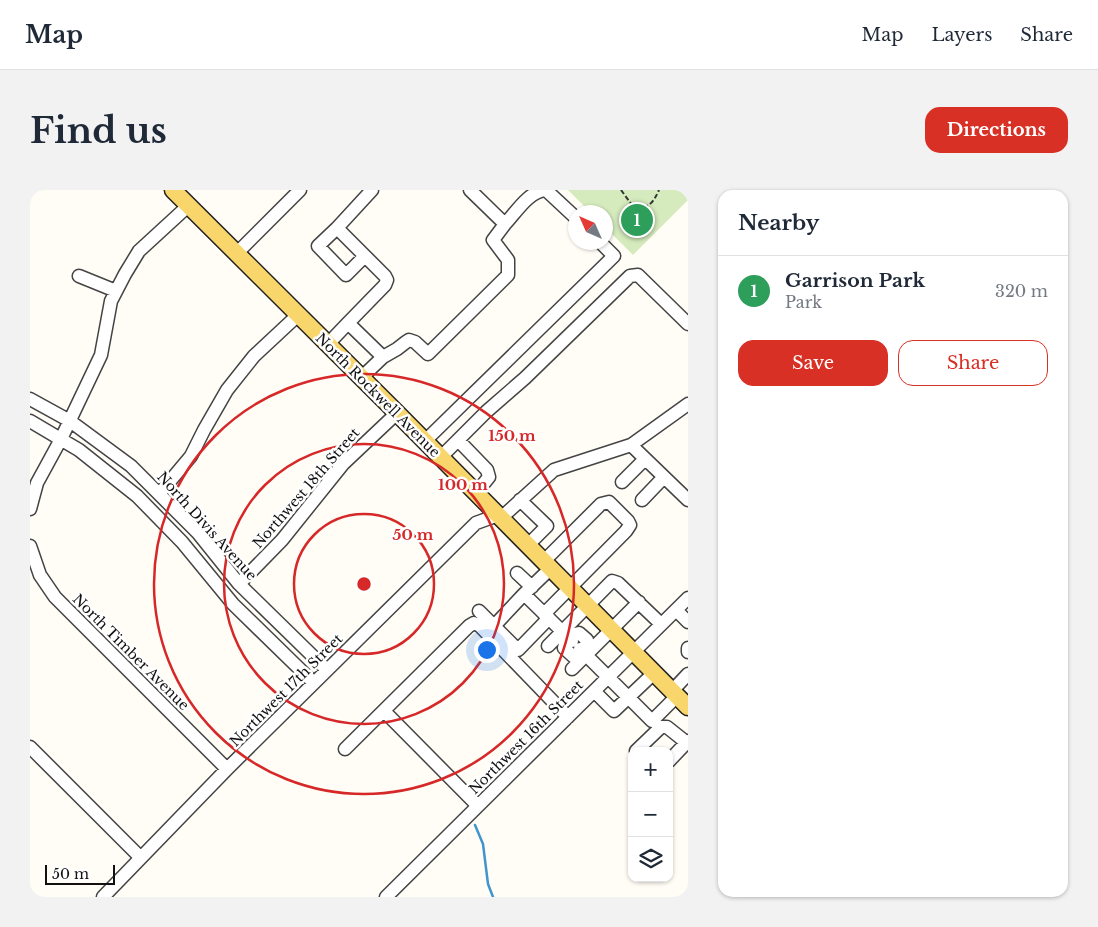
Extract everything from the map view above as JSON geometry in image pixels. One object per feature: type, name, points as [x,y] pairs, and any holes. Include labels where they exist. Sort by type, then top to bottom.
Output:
[{"type":"main road","name":"North Rockwell Avenue","points":[[173,190],[476,492],[679,698]]},
{"type":"street","points":[[236,254],[300,190]]},
{"type":"street","points":[[365,256],[346,275],[318,246],[372,190]]},
{"type":"street","points":[[470,190],[505,224]]},
{"type":"street","points":[[361,378],[383,357],[410,340],[428,354],[508,275],[508,260],[493,240],[533,194],[546,190],[568,211]]},
{"type":"street","points":[[30,509],[37,483],[70,421],[101,354],[111,302],[116,292],[139,251],[188,206]]},
{"type":"street","points":[[327,345],[385,285],[386,280],[385,276],[336,228]]},
{"type":"street","points":[[425,441],[614,256],[608,250]]},
{"type":"street","points":[[441,458],[486,412],[630,276],[638,275],[688,324]]},
{"type":"street","points":[[78,276],[116,292]]},
{"type":"street","points":[[160,493],[191,456],[227,390],[254,356],[298,315]]},
{"type":"street","points":[[348,323],[383,357]]},
{"type":"street","name":"North Divis Avenue","points":[[30,399],[37,405],[70,421],[131,466],[198,533],[239,584],[326,670]]},
{"type":"street","points":[[500,517],[554,470],[631,445],[688,404]]},
{"type":"street","name":"Northwest 18th Street","points":[[239,584],[282,540],[343,464],[396,412]]},
{"type":"street","points":[[30,421],[79,450],[136,496],[182,542],[233,604],[314,683]]},
{"type":"street","points":[[458,440],[487,470],[489,477],[476,492]]},
{"type":"street","points":[[631,445],[688,500]]},
{"type":"street","points":[[622,482],[645,459]]},
{"type":"street","points":[[642,500],[664,477]]},
{"type":"street","points":[[520,500],[546,526],[528,545]]},
{"type":"street","points":[[479,611],[494,626],[518,650],[569,587],[626,531],[630,525],[628,521],[609,502],[601,504],[547,565],[528,591],[494,626]]},
{"type":"street","name":"Northwest 17th Street","points":[[102,897],[326,670],[476,523],[500,517]]},
{"type":"street","name":"North Timber Avenue","points":[[30,546],[40,575],[55,597],[227,769]]},
{"type":"street","points":[[517,573],[546,616],[652,721],[679,698],[688,674]]},
{"type":"street","points":[[572,670],[575,644],[587,606],[609,584],[615,581],[618,582],[661,624]]},
{"type":"street","name":"Northwest 16th Street","points":[[386,897],[688,598]]},
{"type":"street","points":[[548,646],[575,644],[611,630],[639,602]]},
{"type":"street","points":[[676,610],[688,622]]},
{"type":"street","points":[[346,749],[474,623],[480,626],[568,717]]},
{"type":"street","points":[[594,691],[614,711],[654,673]]},
{"type":"street","points":[[384,711],[478,806]]},
{"type":"street","points":[[640,747],[661,727],[667,727],[687,742],[673,757]]},
{"type":"street","points":[[30,747],[141,858]]},
{"type":"path","points":[[622,190],[632,205],[645,207],[653,203],[659,190]]},
{"type":"green space","points":[[568,190],[688,190],[688,200],[633,255],[613,235],[613,205],[583,205]]},
{"type":"waterway","points":[[475,825],[483,844],[488,884],[493,897]]},
{"type":"place","name":"Garrison Park","points":[[637,220]]}]
